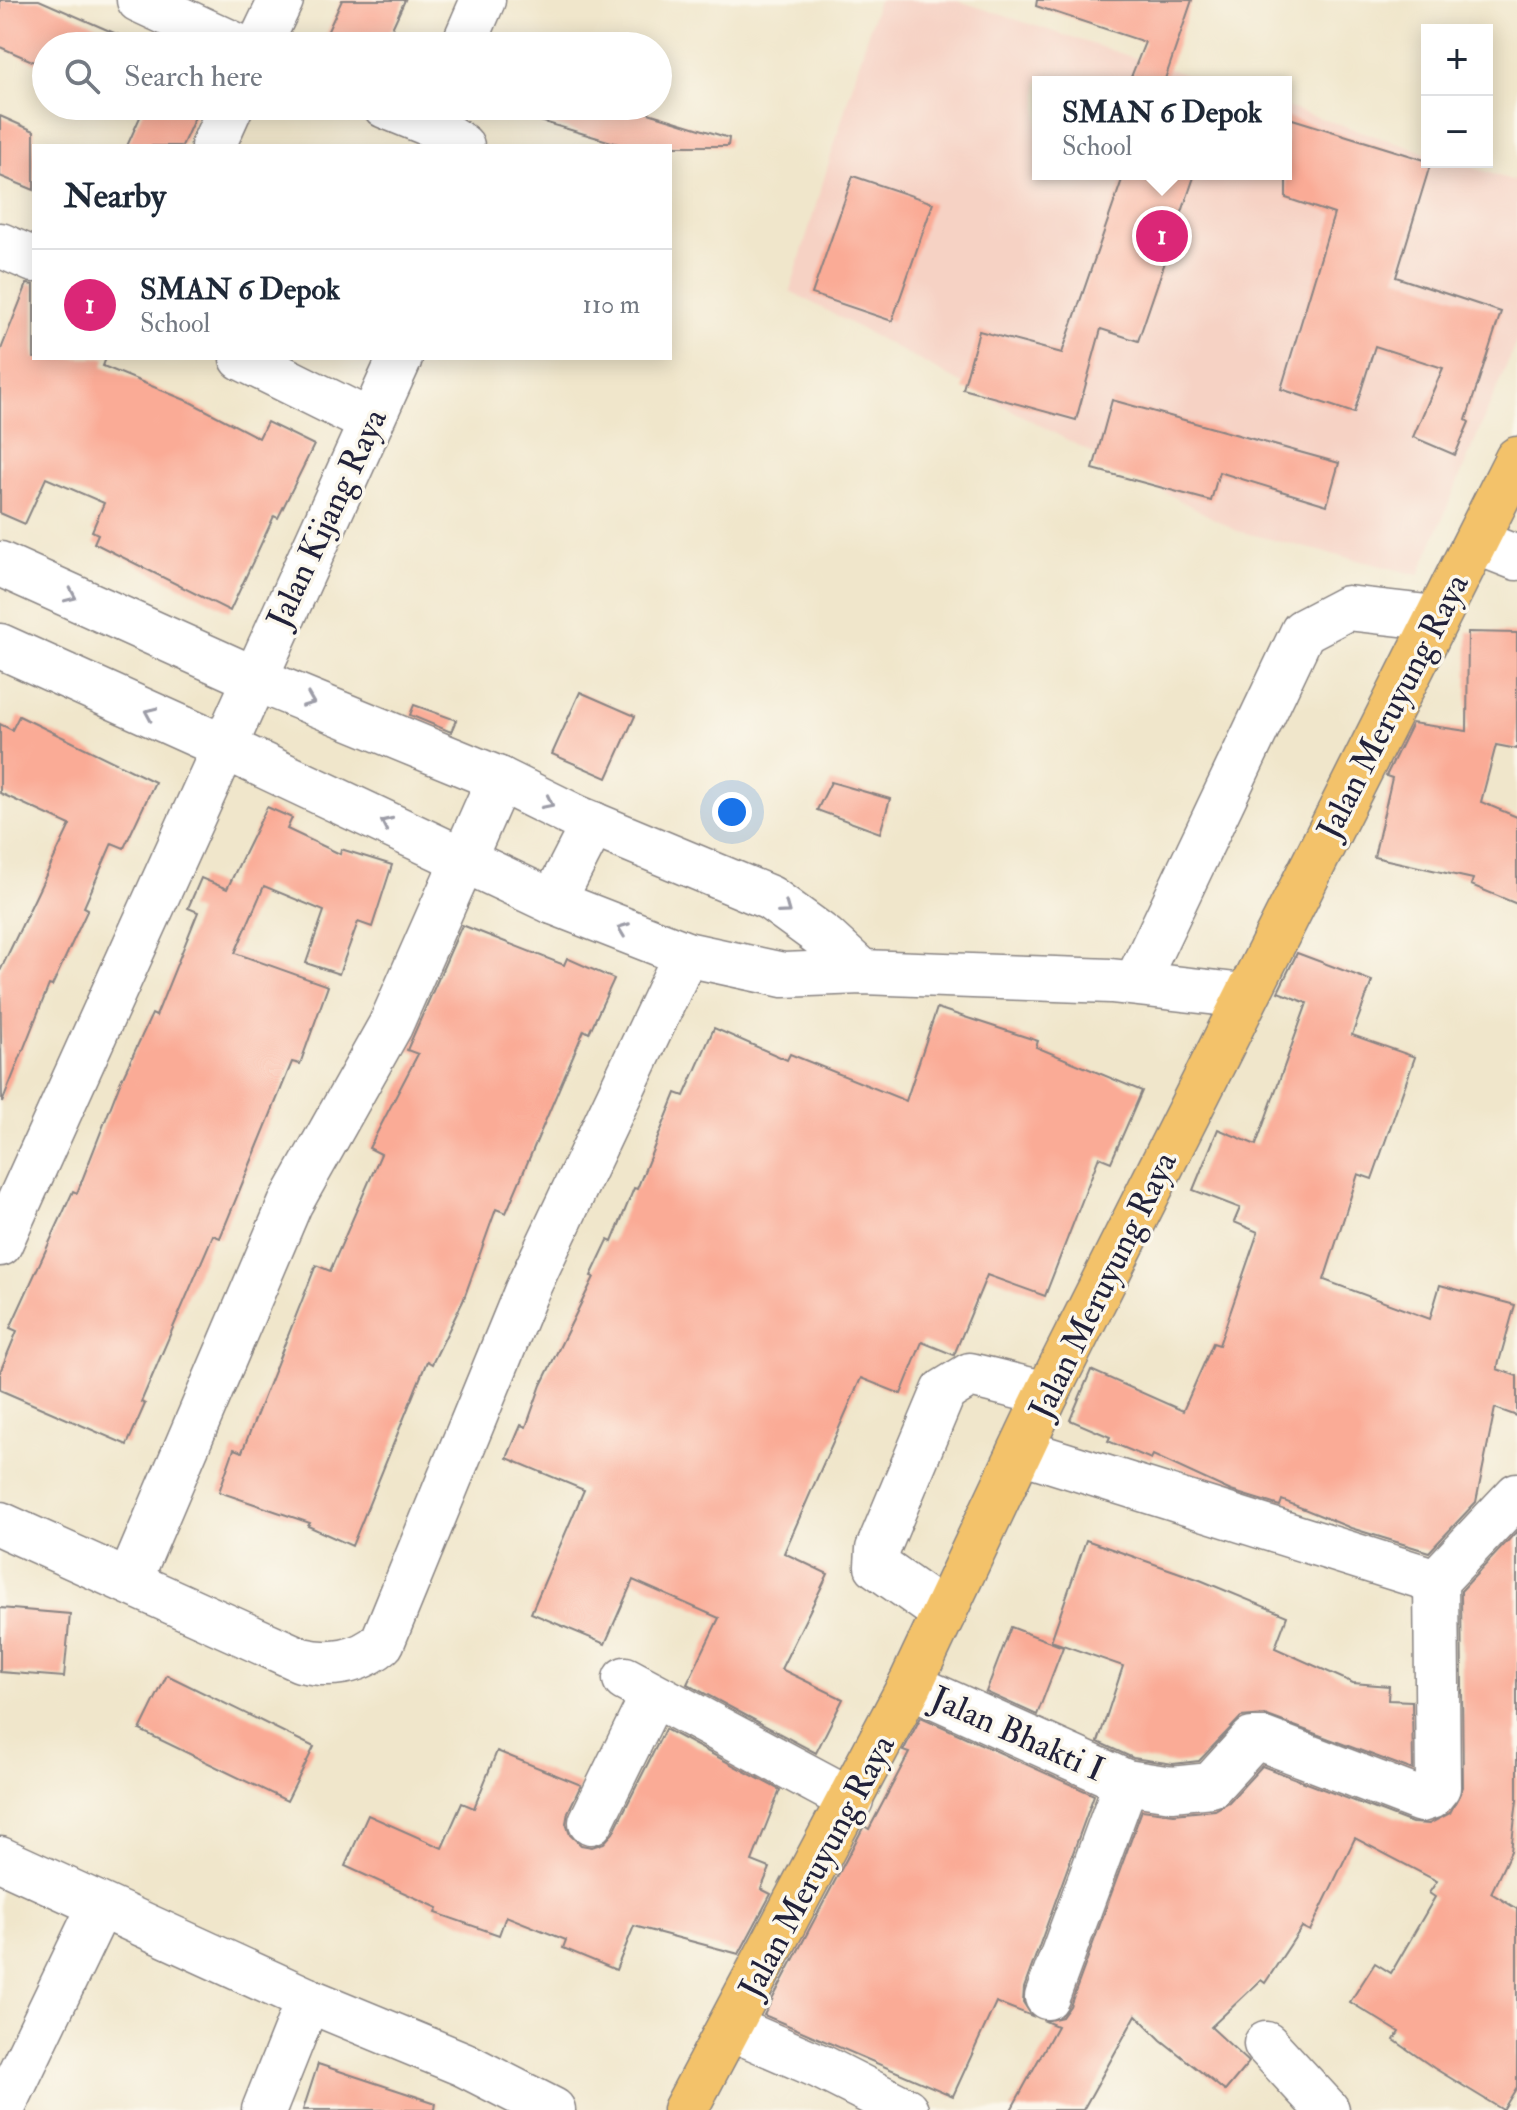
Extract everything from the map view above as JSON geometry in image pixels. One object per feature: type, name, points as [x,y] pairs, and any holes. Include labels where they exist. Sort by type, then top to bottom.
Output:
[{"type":"main road","name":"Jalan Meruyung Raya","points":[[685,2110],[910,1685],[1047,1394],[1517,459]]},
{"type":"street","points":[[139,0],[208,32]]},
{"type":"street","points":[[266,32],[281,0]]},
{"type":"street","points":[[469,32],[483,0]]},
{"type":"street","points":[[214,144],[225,120]]},
{"type":"street","points":[[0,245],[32,259]]},
{"type":"street","points":[[246,360],[371,422]]},
{"type":"street","name":"Jalan Kijang Raya","points":[[0,1244],[222,746],[399,360]]},
{"type":"street","points":[[1476,542],[1517,558]]},
{"type":"street","points":[[0,564],[253,678],[499,779],[593,824],[770,898],[825,938],[862,972]]},
{"type":"street","points":[[1136,983],[1303,631],[1347,608],[1436,618]]},
{"type":"street","points":[[0,646],[222,746],[553,902],[686,954],[783,975],[862,972],[1136,983],[1245,996]]},
{"type":"street","points":[[129,1582],[290,1204],[390,1026],[499,779]]},
{"type":"street","points":[[553,902],[593,824]]},
{"type":"street","points":[[0,1524],[301,1660],[321,1664],[366,1657],[382,1643],[526,1292],[686,954]]},
{"type":"street","points":[[944,1613],[877,1566],[878,1549],[944,1391],[970,1375],[1047,1394]]},
{"type":"street","points":[[1021,1451],[1436,1581],[1517,1495]]},
{"type":"street","name":"Jalan Bhakti I","points":[[910,1685],[1126,1782],[1172,1789],[1211,1785],[1252,1740],[1264,1740],[1421,1800],[1430,1797],[1438,1787],[1436,1581]]},
{"type":"street","points":[[591,1822],[639,1687],[851,1800]]},
{"type":"street","points":[[1047,1997],[1126,1782]]},
{"type":"street","points":[[0,1859],[308,2000],[463,2064],[553,2110]]},
{"type":"street","points":[[3,2102],[100,1906]]},
{"type":"street","points":[[264,2110],[308,2000]]},
{"type":"street","points":[[731,2028],[821,2067],[906,2110]]},
{"type":"street","points":[[1266,2044],[1327,2110]]},
{"type":"shaded area","points":[[878,0],[956,0],[1190,76],[1032,76],[1032,180],[1292,180],[1292,109],[1421,151],[1421,168],[1474,168],[1517,182],[1517,340],[1419,575],[1237,531],[790,291]]},
{"type":"building","points":[[0,0],[39,0],[112,32],[32,32],[32,61],[0,47]]},
{"type":"building","points":[[342,0],[405,0],[390,32],[327,32]]},
{"type":"building","points":[[1037,0],[1192,0],[1166,76],[1131,76],[1145,42],[1036,6]]},
{"type":"building","points":[[0,116],[34,131],[32,189],[0,176]]},
{"type":"building","points":[[1292,119],[1421,159],[1421,168],[1429,168],[1396,277],[1501,312],[1466,420],[1469,422],[1455,455],[1413,437],[1443,368],[1375,346],[1354,413],[1281,389],[1334,214],[1286,198],[1286,180],[1292,180]]},
{"type":"building","points":[[139,120],[194,120],[183,144],[128,144]]},
{"type":"building","points":[[537,120],[671,120],[729,138],[728,146],[618,144]]},
{"type":"building","points":[[853,176],[933,203],[892,321],[812,294]]},
{"type":"building","points":[[1122,180],[1193,180],[1138,341],[1101,329],[1076,420],[963,389],[979,331],[1062,353]]},
{"type":"building","points":[[27,284],[32,285],[32,360],[105,360],[103,366],[190,402],[259,438],[267,422],[314,445],[278,518],[274,516],[230,611],[94,543],[98,534],[92,531],[104,503],[46,478],[25,524],[0,513],[0,352]]},
{"type":"building","points":[[1112,400],[1339,463],[1327,505],[1219,472],[1211,501],[1093,469]]},
{"type":"building","points":[[1468,632],[1517,633],[1517,749],[1496,745],[1481,802],[1517,817],[1517,904],[1471,885],[1473,879],[1374,857],[1392,778],[1386,776],[1412,723],[1467,731]]},
{"type":"building","points":[[580,692],[635,716],[607,778],[552,754]]},
{"type":"building","points":[[414,705],[456,720],[451,732],[410,715]]},
{"type":"building","points":[[19,716],[155,782],[124,848],[112,843],[84,907],[88,909],[52,986],[49,985],[2,1103],[0,971],[70,825],[0,793],[0,724],[12,730]]},
{"type":"building","points":[[831,782],[890,799],[880,833],[817,810]]},
{"type":"building","points":[[267,807],[292,818],[287,829],[340,854],[341,849],[392,865],[372,927],[358,922],[339,974],[306,963],[324,911],[264,886],[235,953],[328,986],[300,1064],[292,1062],[220,1238],[213,1235],[141,1402],[145,1404],[127,1445],[0,1390],[0,1372],[17,1331],[10,1328],[73,1191],[77,1193],[120,1083],[152,1014],[156,1016],[198,912],[188,908],[201,878],[227,889]]},
{"type":"building","points":[[462,925],[564,965],[567,958],[614,979],[589,1033],[584,1030],[506,1213],[496,1209],[463,1301],[432,1364],[427,1361],[352,1546],[308,1526],[310,1523],[219,1492],[234,1449],[242,1452],[316,1265],[330,1271],[381,1154],[369,1148],[418,1054],[407,1050]]},
{"type":"building","points":[[1297,953],[1372,981],[1352,1035],[1415,1057],[1372,1179],[1358,1174],[1324,1280],[1430,1319],[1440,1285],[1515,1305],[1497,1369],[1517,1376],[1517,1416],[1495,1408],[1476,1502],[1429,1552],[1351,1528],[1282,1500],[1280,1506],[1231,1491],[1153,1455],[1151,1459],[1108,1441],[1110,1437],[1070,1420],[1091,1370],[1183,1411],[1213,1343],[1219,1345],[1258,1232],[1234,1222],[1240,1208],[1193,1190],[1218,1129],[1256,1145],[1307,1003],[1278,992]]},
{"type":"building","points":[[937,1008],[1038,1041],[1036,1047],[1142,1091],[1111,1162],[1099,1157],[1045,1296],[987,1275],[954,1355],[922,1342],[901,1394],[861,1378],[784,1553],[828,1574],[781,1669],[843,1699],[816,1753],[687,1684],[719,1618],[633,1580],[605,1644],[531,1613],[584,1490],[507,1458],[521,1425],[526,1427],[541,1385],[594,1277],[591,1276],[608,1240],[612,1242],[634,1188],[637,1189],[676,1093],[684,1096],[714,1028],[787,1060],[790,1054],[906,1101]]},
{"type":"building","points":[[1517,1531],[1517,1800],[1511,1851],[1491,1893],[1517,1909],[1517,2087],[1503,2110],[1394,2040],[1399,2032],[1350,2002],[1375,1963],[1391,1973],[1435,1897],[1429,1893],[1437,1881],[1355,1838],[1310,1931],[1302,1927],[1265,1983],[1261,1980],[1211,2027],[1249,2062],[1225,2091],[1161,2040],[1136,2015],[1083,2110],[1011,2110],[1057,2026],[1045,2021],[1062,2017],[1070,2006],[1142,1810],[1174,1814],[1215,1810],[1229,1802],[1262,1766],[1412,1823],[1429,1824],[1450,1813],[1463,1787],[1461,1591]]},
{"type":"building","points":[[1086,1540],[1200,1580],[1287,1616],[1275,1648],[1353,1683],[1389,1686],[1388,1700],[1412,1701],[1413,1770],[1265,1715],[1241,1717],[1199,1761],[1173,1764],[1133,1758],[1098,1742],[1123,1666],[1051,1641]]},
{"type":"building","points":[[0,1608],[70,1614],[64,1677],[0,1672]]},
{"type":"building","points":[[1011,1627],[1063,1647],[1037,1715],[986,1692]]},
{"type":"building","points":[[167,1675],[314,1747],[287,1801],[140,1730]]},
{"type":"building","points":[[921,1717],[1094,1795],[1024,1988],[1023,2002],[1032,2016],[996,2002],[953,2096],[764,2015],[864,1826],[869,1829],[909,1753],[903,1751]]},
{"type":"building","points":[[665,1729],[780,1790],[752,1861],[770,1868],[761,1889],[771,1894],[739,1954],[634,1926],[616,1970],[563,1948],[566,1940],[506,1916],[499,1935],[436,1913],[438,1908],[345,1866],[368,1815],[442,1848],[462,1803],[474,1808],[497,1751],[581,1785],[568,1812],[566,1823],[570,1835],[581,1845],[592,1847],[604,1843],[613,1833]]},
{"type":"building","points":[[318,2064],[436,2103],[435,2110],[303,2110]]},
{"type":"place","name":"SMAN 6 Depok","points":[[1162,236]]}]
